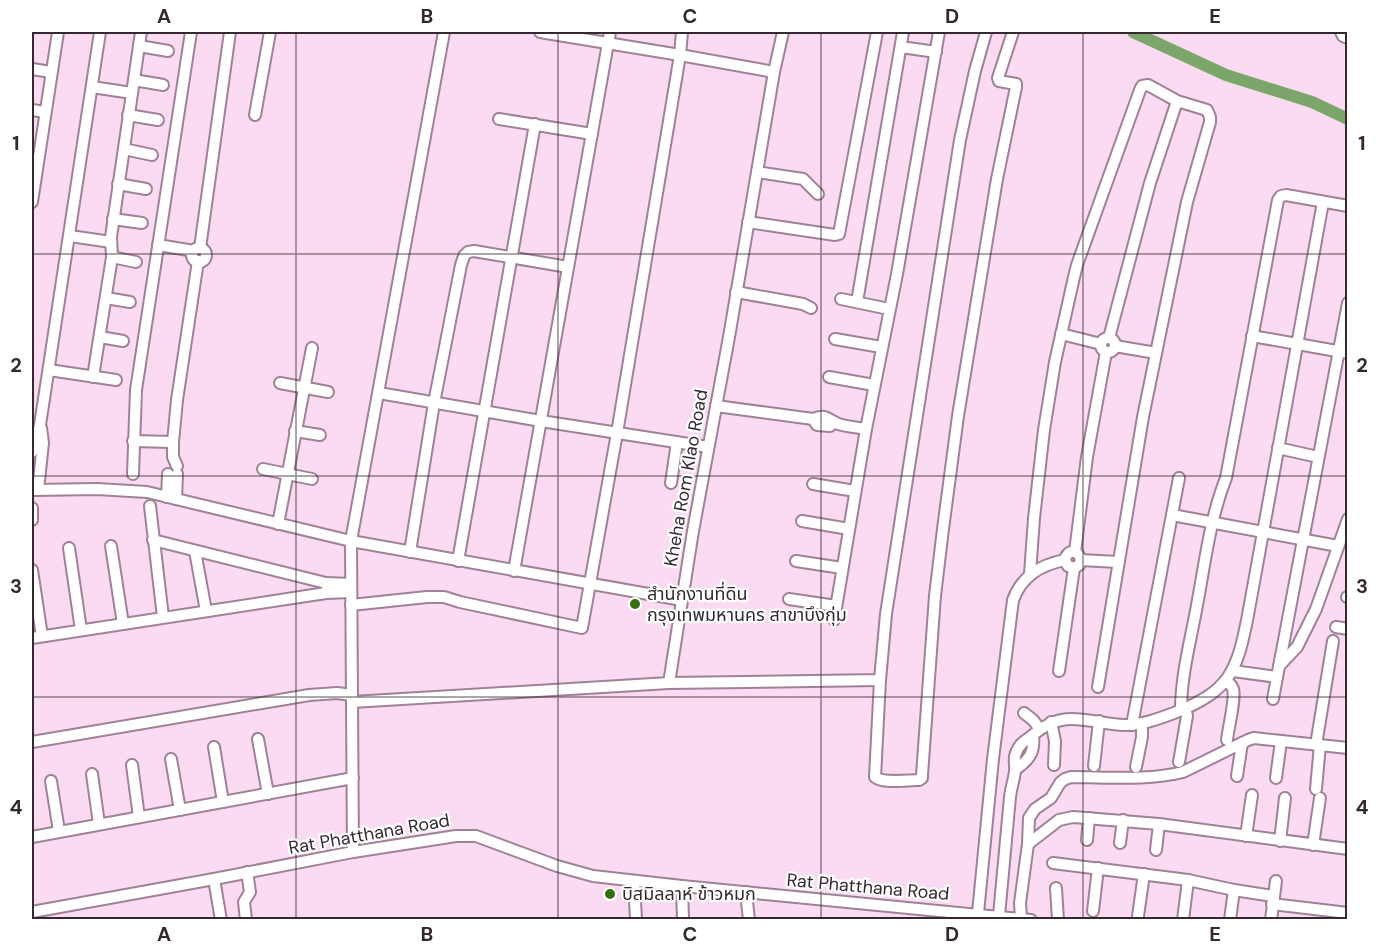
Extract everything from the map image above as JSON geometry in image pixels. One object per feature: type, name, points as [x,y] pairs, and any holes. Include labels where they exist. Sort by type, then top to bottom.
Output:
[{"type":"street","points":[[32,202],[55,32]]},
{"type":"street","points":[[32,452],[40,425],[49,370],[100,32]]},
{"type":"street","points":[[93,377],[112,257],[113,219],[141,32]]},
{"type":"street","points":[[133,474],[136,390],[191,32]]},
{"type":"street","points":[[172,498],[173,442],[177,400],[230,32]]},
{"type":"street","points":[[255,116],[270,32]]},
{"type":"street","points":[[353,852],[351,541],[444,32]]},
{"type":"street","points":[[540,32],[609,37],[680,55],[774,72]]},
{"type":"street","points":[[351,605],[444,597],[582,628],[617,433],[682,32]]},
{"type":"street","name":"Kheha Rom Klao Road","points":[[669,683],[708,447],[783,32]]},
{"type":"street","points":[[748,222],[839,234],[877,32]]},
{"type":"street","points":[[857,302],[903,32]]},
{"type":"street","points":[[834,620],[866,429],[939,32]]},
{"type":"street","points":[[986,32],[960,140],[886,614],[875,777],[879,780],[919,780],[922,778],[939,562],[958,416],[997,178],[1016,87],[1016,84],[999,81],[998,78],[1013,32]]},
{"type":"street","points":[[1341,32],[1347,38]]},
{"type":"street","points":[[514,571],[609,37]]},
{"type":"street","points":[[138,46],[168,51]]},
{"type":"street","points":[[901,47],[936,52]]},
{"type":"street","points":[[32,69],[51,72]]},
{"type":"street","points":[[134,80],[163,85]]},
{"type":"street","points":[[1030,574],[1044,430],[1055,362],[1077,265],[1140,90],[1142,86],[1151,86],[1177,101],[1207,110],[1210,122],[1187,202],[1156,353],[1139,440],[1098,687]]},
{"type":"street","points":[[92,87],[132,93]]},
{"type":"street","points":[[1059,671],[1077,560],[1089,447],[1108,345],[1147,192],[1177,101]]},
{"type":"street","points":[[32,110],[45,112]]},
{"type":"street","points":[[129,115],[158,120]]},
{"type":"street","points":[[499,119],[592,134]]},
{"type":"street","points":[[458,561],[535,124]]},
{"type":"street","points":[[124,149],[152,155]]},
{"type":"street","points":[[757,172],[803,179],[818,194]]},
{"type":"street","points":[[118,184],[146,189]]},
{"type":"street","points":[[1179,762],[1187,716],[1183,709],[1184,679],[1213,522],[1226,478],[1278,200],[1281,196],[1286,195],[1347,206]]},
{"type":"street","points":[[999,915],[1010,797],[1016,769],[1015,754],[1022,742],[1051,722],[1066,719],[1137,724],[1155,720],[1209,696],[1226,682],[1233,671],[1242,645],[1323,202]]},
{"type":"street","points":[[113,219],[142,223]]},
{"type":"street","points":[[70,236],[111,242]]},
{"type":"street","points":[[158,245],[197,253]]},
{"type":"street","points":[[410,552],[434,403],[464,256],[474,251],[568,267]]},
{"type":"street","points":[[112,257],[136,262]]},
{"type":"street","points":[[736,292],[803,304],[811,308]]},
{"type":"street","points":[[106,298],[130,302]]},
{"type":"street","points":[[841,299],[889,309]]},
{"type":"street","points":[[1273,699],[1318,457],[1343,352],[1347,303]]},
{"type":"street","points":[[1061,334],[1156,353]]},
{"type":"street","points":[[1252,336],[1343,352]]},
{"type":"street","points":[[100,337],[123,341]]},
{"type":"street","points":[[835,339],[881,347]]},
{"type":"street","points":[[278,524],[312,348]]},
{"type":"street","points":[[49,370],[116,380]]},
{"type":"street","points":[[829,377],[874,385]]},
{"type":"street","points":[[280,383],[328,392]]},
{"type":"street","points":[[379,393],[708,447]]},
{"type":"street","points":[[716,406],[813,419],[817,425],[830,426],[834,422],[866,429]]},
{"type":"street","points":[[40,425],[43,444],[35,490],[97,489],[147,492],[351,541],[682,600]]},
{"type":"street","points":[[295,430],[320,435]]},
{"type":"street","points":[[133,441],[173,442]]},
{"type":"street","points":[[671,483],[677,442]]},
{"type":"street","points":[[1278,448],[1318,457]]},
{"type":"street","points":[[263,469],[312,479]]},
{"type":"street","points":[[1136,767],[1142,737],[1137,724],[1179,478]]},
{"type":"street","points":[[813,484],[855,491]]},
{"type":"street","points":[[150,506],[163,617]]},
{"type":"street","points":[[1172,515],[1338,546]]},
{"type":"street","points":[[1278,672],[1297,647],[1316,609],[1347,519]]},
{"type":"street","points":[[802,521],[849,529]]},
{"type":"street","points":[[153,540],[326,588]]},
{"type":"street","points":[[111,546],[123,624]]},
{"type":"street","points":[[69,548],[81,630]]},
{"type":"street","points":[[195,551],[206,611]]},
{"type":"street","points":[[978,913],[1011,610],[1017,591],[1030,574],[1040,567],[1065,560],[1068,566],[1077,560],[1118,562]]},
{"type":"street","points":[[796,561],[842,568]]},
{"type":"street","points":[[32,570],[37,637],[206,611],[326,588],[351,588]]},
{"type":"street","points":[[789,599],[836,606]]},
{"type":"street","points":[[1313,845],[1318,794],[1318,745],[1333,641]]},
{"type":"street","points":[[1233,671],[1278,672]]},
{"type":"street","points":[[32,742],[309,695],[336,693],[352,699],[669,683],[880,680]]},
{"type":"street","points":[[1226,682],[1233,689],[1227,740]]},
{"type":"street","points":[[1024,713],[1033,720],[1036,732]]},
{"type":"street","points":[[1051,722],[1055,741],[1054,765]]},
{"type":"street","points":[[1094,766],[1099,722]]},
{"type":"street","points":[[1026,919],[1020,903],[1029,818],[1050,798],[1065,779],[1071,777],[1149,777],[1174,774],[1199,765],[1254,738],[1347,748]]},
{"type":"street","points":[[258,740],[268,794]]},
{"type":"street","points":[[1276,778],[1281,741]]},
{"type":"street","points":[[1237,776],[1242,743]]},
{"type":"street","points":[[214,747],[223,802]]},
{"type":"street","points":[[171,759],[180,810]]},
{"type":"street","points":[[132,765],[139,817]]},
{"type":"street","points":[[92,774],[99,824]]},
{"type":"street","points":[[32,837],[354,777]]},
{"type":"street","points":[[51,781],[59,831]]},
{"type":"street","points":[[1246,836],[1251,795]]},
{"type":"street","points":[[1280,841],[1285,798]]},
{"type":"street","points":[[1028,844],[1062,819],[1073,817],[1159,824],[1347,848]]},
{"type":"street","points":[[1087,840],[1089,818]]},
{"type":"street","points":[[1120,843],[1123,820]]},
{"type":"street","points":[[1156,850],[1159,824]]},
{"type":"street","name":"Rat Phatthana Road","points":[[32,912],[353,852],[469,835],[485,838],[573,871],[593,876],[1026,919]]},
{"type":"street","points":[[1053,862],[1188,880],[1273,900],[1305,914],[1347,913],[1347,901]]},
{"type":"street","points":[[1093,911],[1098,868]]},
{"type":"street","points":[[246,920],[244,902],[250,892],[247,872]]},
{"type":"street","points":[[1138,916],[1144,874]]},
{"type":"street","points":[[214,879],[221,920]]},
{"type":"street","points":[[1183,920],[1188,880]]},
{"type":"street","points":[[1271,920],[1276,880]]},
{"type":"street","points":[[634,881],[636,920]]},
{"type":"street","points":[[682,886],[683,920]]},
{"type":"street","points":[[1056,888],[1058,920]]},
{"type":"street","points":[[1230,920],[1234,890]]},
{"type":"street","points":[[746,892],[749,920]]},
{"type":"street","points":[[912,920],[913,908]]},
{"type":"waterway","points":[[1133,32],[1226,75],[1312,102],[1348,119]]},
{"type":"place","name":"สำนักงานที่ดิน กรุงเทพมหานคร สาขาบึงกุ่ม","points":[[635,604]]},
{"type":"place","name":"บิสมิลลาห์ ข้าวหมก","points":[[610,894]]}]
